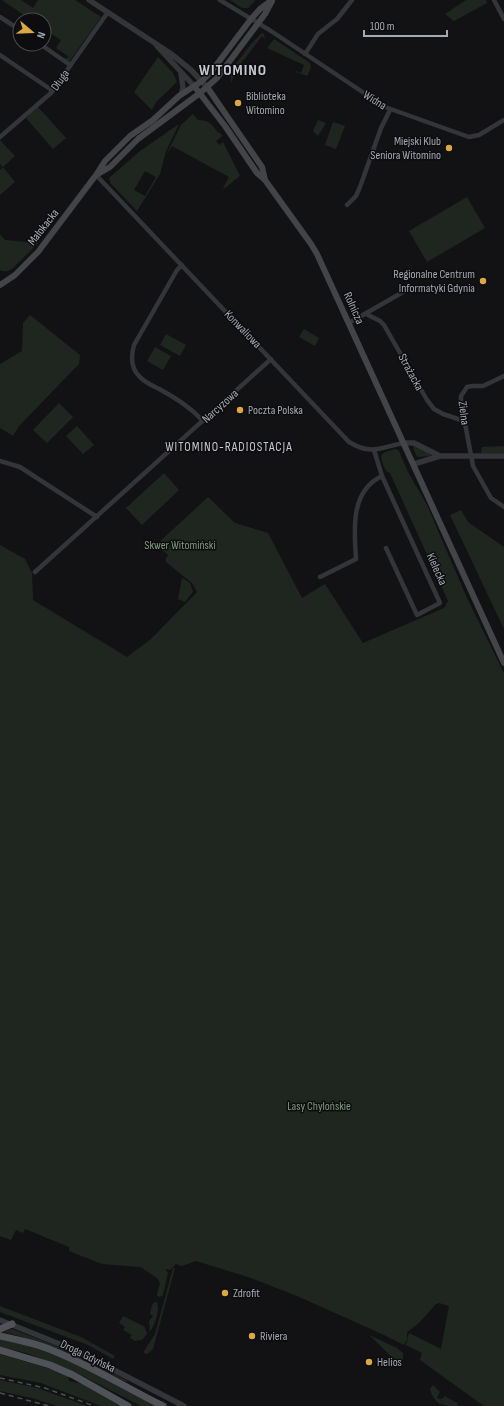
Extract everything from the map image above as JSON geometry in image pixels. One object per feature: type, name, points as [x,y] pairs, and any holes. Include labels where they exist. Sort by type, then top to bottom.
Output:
[{"type":"main road","name":"Małokacka","points":[[0,285],[15,275],[38,252],[105,161],[130,136],[153,120],[181,95],[202,81],[219,62],[251,19],[260,9],[272,0]]},
{"type":"main road","name":"Małokacka","points":[[96,175],[110,167],[138,139],[200,94],[217,78],[258,23],[272,0]]},
{"type":"main road","name":"Rolnicza","points":[[194,86],[312,244],[409,453]]},
{"type":"main road","name":"Rolnicza","points":[[207,87],[262,167],[265,180]]},
{"type":"main road","name":"Kielecka","points":[[409,453],[504,663]]},
{"type":"main road","points":[[0,1329],[12,1324]]},
{"type":"main road","name":"Droga Gdyńska","points":[[0,1336],[30,1343],[61,1354],[163,1406]]},
{"type":"main road","name":"Droga Gdyńska","points":[[0,1350],[20,1355],[67,1372],[128,1406]]},
{"type":"street","points":[[89,0],[170,53],[207,87]]},
{"type":"street","name":"Widna","points":[[220,0],[258,23],[390,110],[469,137],[480,135],[504,120]]},
{"type":"street","points":[[305,54],[318,34],[337,19],[352,0]]},
{"type":"street","points":[[494,0],[504,19]]},
{"type":"street","name":"Długa","points":[[0,137],[53,91],[108,12]]},
{"type":"street","points":[[0,17],[12,25]]},
{"type":"street","points":[[153,42],[194,86]]},
{"type":"street","points":[[51,52],[70,65]]},
{"type":"street","points":[[0,55],[53,91]]},
{"type":"street","points":[[181,72],[183,88],[181,95]]},
{"type":"street","points":[[347,205],[356,196],[381,128],[390,110]]},
{"type":"street","name":"Konwaliowa","points":[[96,175],[350,442],[357,447],[374,450],[390,445],[404,443]]},
{"type":"street","points":[[182,265],[177,270],[134,345],[132,351],[132,364],[141,379],[192,409],[203,421]]},
{"type":"street","points":[[349,323],[410,288]]},
{"type":"street","name":"Strażacka","points":[[366,314],[380,321],[384,325],[426,400],[434,409],[448,416],[464,420]]},
{"type":"street","name":"Narcyzowa","points":[[35,572],[271,359]]},
{"type":"street","name":"Zielna","points":[[504,376],[488,385],[480,387],[467,387],[461,396],[473,466],[487,493],[491,498],[504,507]]},
{"type":"street","points":[[404,443],[414,443],[440,456]]},
{"type":"street","name":"Kielecka","points":[[374,450],[382,476],[440,603],[417,615],[386,548]]},
{"type":"street","points":[[414,464],[440,456],[504,456]]},
{"type":"street","points":[[0,461],[20,467],[97,517]]},
{"type":"street","points":[[320,577],[356,559],[356,511],[360,500],[368,488],[375,479],[382,476]]},
{"type":"street","points":[[0,1320],[77,1351],[184,1406]]},
{"type":"green space","points":[[2,0],[21,0],[33,8],[38,0],[75,0],[101,17],[69,62],[64,59],[69,57],[56,48],[61,40],[52,34],[52,12],[19,12]]},
{"type":"green space","points":[[230,0],[255,1],[248,8],[242,8]]},
{"type":"green space","points":[[466,0],[486,0],[487,3],[454,21],[445,14]]},
{"type":"green space","points":[[262,33],[264,34],[265,39],[262,36],[239,67],[238,66],[231,83],[231,70],[251,44]]},
{"type":"green space","points":[[274,39],[310,63],[311,68],[307,76],[296,72],[301,73],[304,65],[267,48]]},
{"type":"green space","points":[[158,57],[173,73],[177,82],[156,102],[152,110],[134,92]]},
{"type":"green space","points":[[38,107],[66,138],[53,149],[26,118]]},
{"type":"green space","points":[[193,114],[198,120],[210,123],[218,133],[220,133],[222,136],[216,141],[219,145],[223,142],[240,176],[225,188],[223,188],[229,177],[172,146],[166,155],[181,125]]},
{"type":"green space","points":[[318,120],[326,123],[318,136],[313,131]]},
{"type":"green space","points":[[333,122],[345,126],[336,149],[325,145]]},
{"type":"green space","points":[[179,124],[166,151],[160,174],[137,211],[111,184],[109,178],[140,151]],"holes":[[[145,171],[156,177],[145,196],[134,190]]]},
{"type":"green space","points":[[0,140],[15,156],[3,167],[0,164]]},
{"type":"green space","points":[[3,167],[15,182],[0,195],[0,170]]},
{"type":"green space","points":[[467,197],[485,228],[427,262],[409,231]]},
{"type":"green space","points":[[0,234],[5,240],[38,243],[12,269],[3,271],[0,270]]},
{"type":"green space","points":[[30,315],[80,355],[79,364],[19,426],[13,436],[0,428],[0,364],[22,351],[23,323]]},
{"type":"green space","points":[[304,329],[319,338],[315,346],[299,337]]},
{"type":"green space","points":[[166,334],[186,345],[180,356],[160,345]]},
{"type":"green space","points":[[155,347],[171,356],[163,370],[147,361]]},
{"type":"green space","points":[[59,403],[73,417],[47,443],[33,430]]},
{"type":"green space","points":[[77,426],[94,445],[83,454],[66,436]]},
{"type":"green space","points":[[414,446],[430,453],[431,456],[417,457],[413,448]]},
{"type":"green space","points":[[504,446],[504,453],[481,453],[482,447]]},
{"type":"green space","name":"Lasy Chylońskie","points":[[396,449],[399,451],[408,472],[427,505],[467,598],[504,673],[504,1406],[484,1406],[420,1360],[422,1353],[406,1345],[409,1333],[441,1349],[449,1306],[439,1303],[436,1304],[419,1323],[407,1332],[407,1339],[404,1345],[297,1296],[248,1277],[196,1261],[182,1266],[176,1264],[170,1270],[165,1269],[168,1273],[163,1295],[160,1297],[157,1296],[160,1283],[157,1278],[140,1267],[102,1264],[69,1251],[69,1247],[25,1229],[23,1233],[16,1230],[11,1240],[0,1236],[0,545],[25,559],[32,573],[33,600],[127,657],[151,639],[197,592],[192,583],[167,563],[165,560],[168,555],[156,545],[208,497],[235,523],[268,533],[302,598],[325,584],[363,643],[444,608],[448,601],[390,473],[386,471],[382,461],[381,458],[383,454]]},
{"type":"green space","points":[[164,473],[179,490],[142,525],[126,508]]},
{"type":"green space","points":[[461,510],[468,522],[504,547],[504,629],[450,515]]},
{"type":"green space","points":[[182,578],[190,583],[193,592],[185,602],[178,599]]},
{"type":"green space","points":[[173,1268],[175,1268],[153,1349],[147,1354],[144,1353],[144,1351],[155,1334]]},
{"type":"green space","points":[[157,1302],[158,1306],[157,1314],[150,1332],[149,1321],[153,1316],[150,1314],[152,1305]]},
{"type":"green space","points":[[0,1306],[81,1337],[115,1356],[113,1359],[88,1345],[0,1312]]},
{"type":"green space","points":[[123,1316],[145,1327],[147,1334],[142,1340],[135,1341],[130,1338],[132,1335],[123,1330],[125,1327],[119,1323]]},
{"type":"green space","points":[[12,1329],[67,1350],[128,1381],[126,1382],[51,1347],[3,1332]]},
{"type":"green space","points":[[369,1335],[397,1348],[403,1353],[403,1359],[400,1362],[396,1361]]},
{"type":"green space","points":[[0,1339],[35,1348],[69,1361],[156,1406],[141,1406],[73,1371],[26,1353],[0,1347]]},
{"type":"green space","points":[[0,1354],[68,1376],[69,1381],[83,1384],[122,1406],[101,1406],[41,1383],[0,1375]]},
{"type":"green space","points":[[0,1380],[37,1388],[87,1406],[57,1406],[32,1398],[0,1391]]},
{"type":"green space","points":[[433,1385],[440,1392],[437,1397],[439,1399],[442,1399],[445,1396],[458,1404],[457,1406],[443,1405],[436,1401],[430,1389]]},
{"type":"railway","points":[[0,1378],[45,1388],[94,1406]]},
{"type":"railway","points":[[0,1393],[49,1406]]},
{"type":"place","name":"Biblioteka Witomino","points":[[238,103]]},
{"type":"place","name":"Miejski Klub Seniora Witomino","points":[[449,148]]},
{"type":"place","name":"Regionalne Centrum Informatyki Gdynia","points":[[483,281]]},
{"type":"place","name":"Poczta Polska","points":[[240,410]]},
{"type":"place","name":"Zdrofit","points":[[225,1293]]},
{"type":"place","name":"Riviera","points":[[252,1336]]},
{"type":"place","name":"Helios","points":[[369,1362]]},
{"type":"district","name":"WITOMINO","points":[[233,69]]},
{"type":"district","name":"WITOMINO-RADIOSTACJA","points":[[229,446]]},
{"type":"park label","name":"Skwer Witomiński","points":[[180,545]]}]
